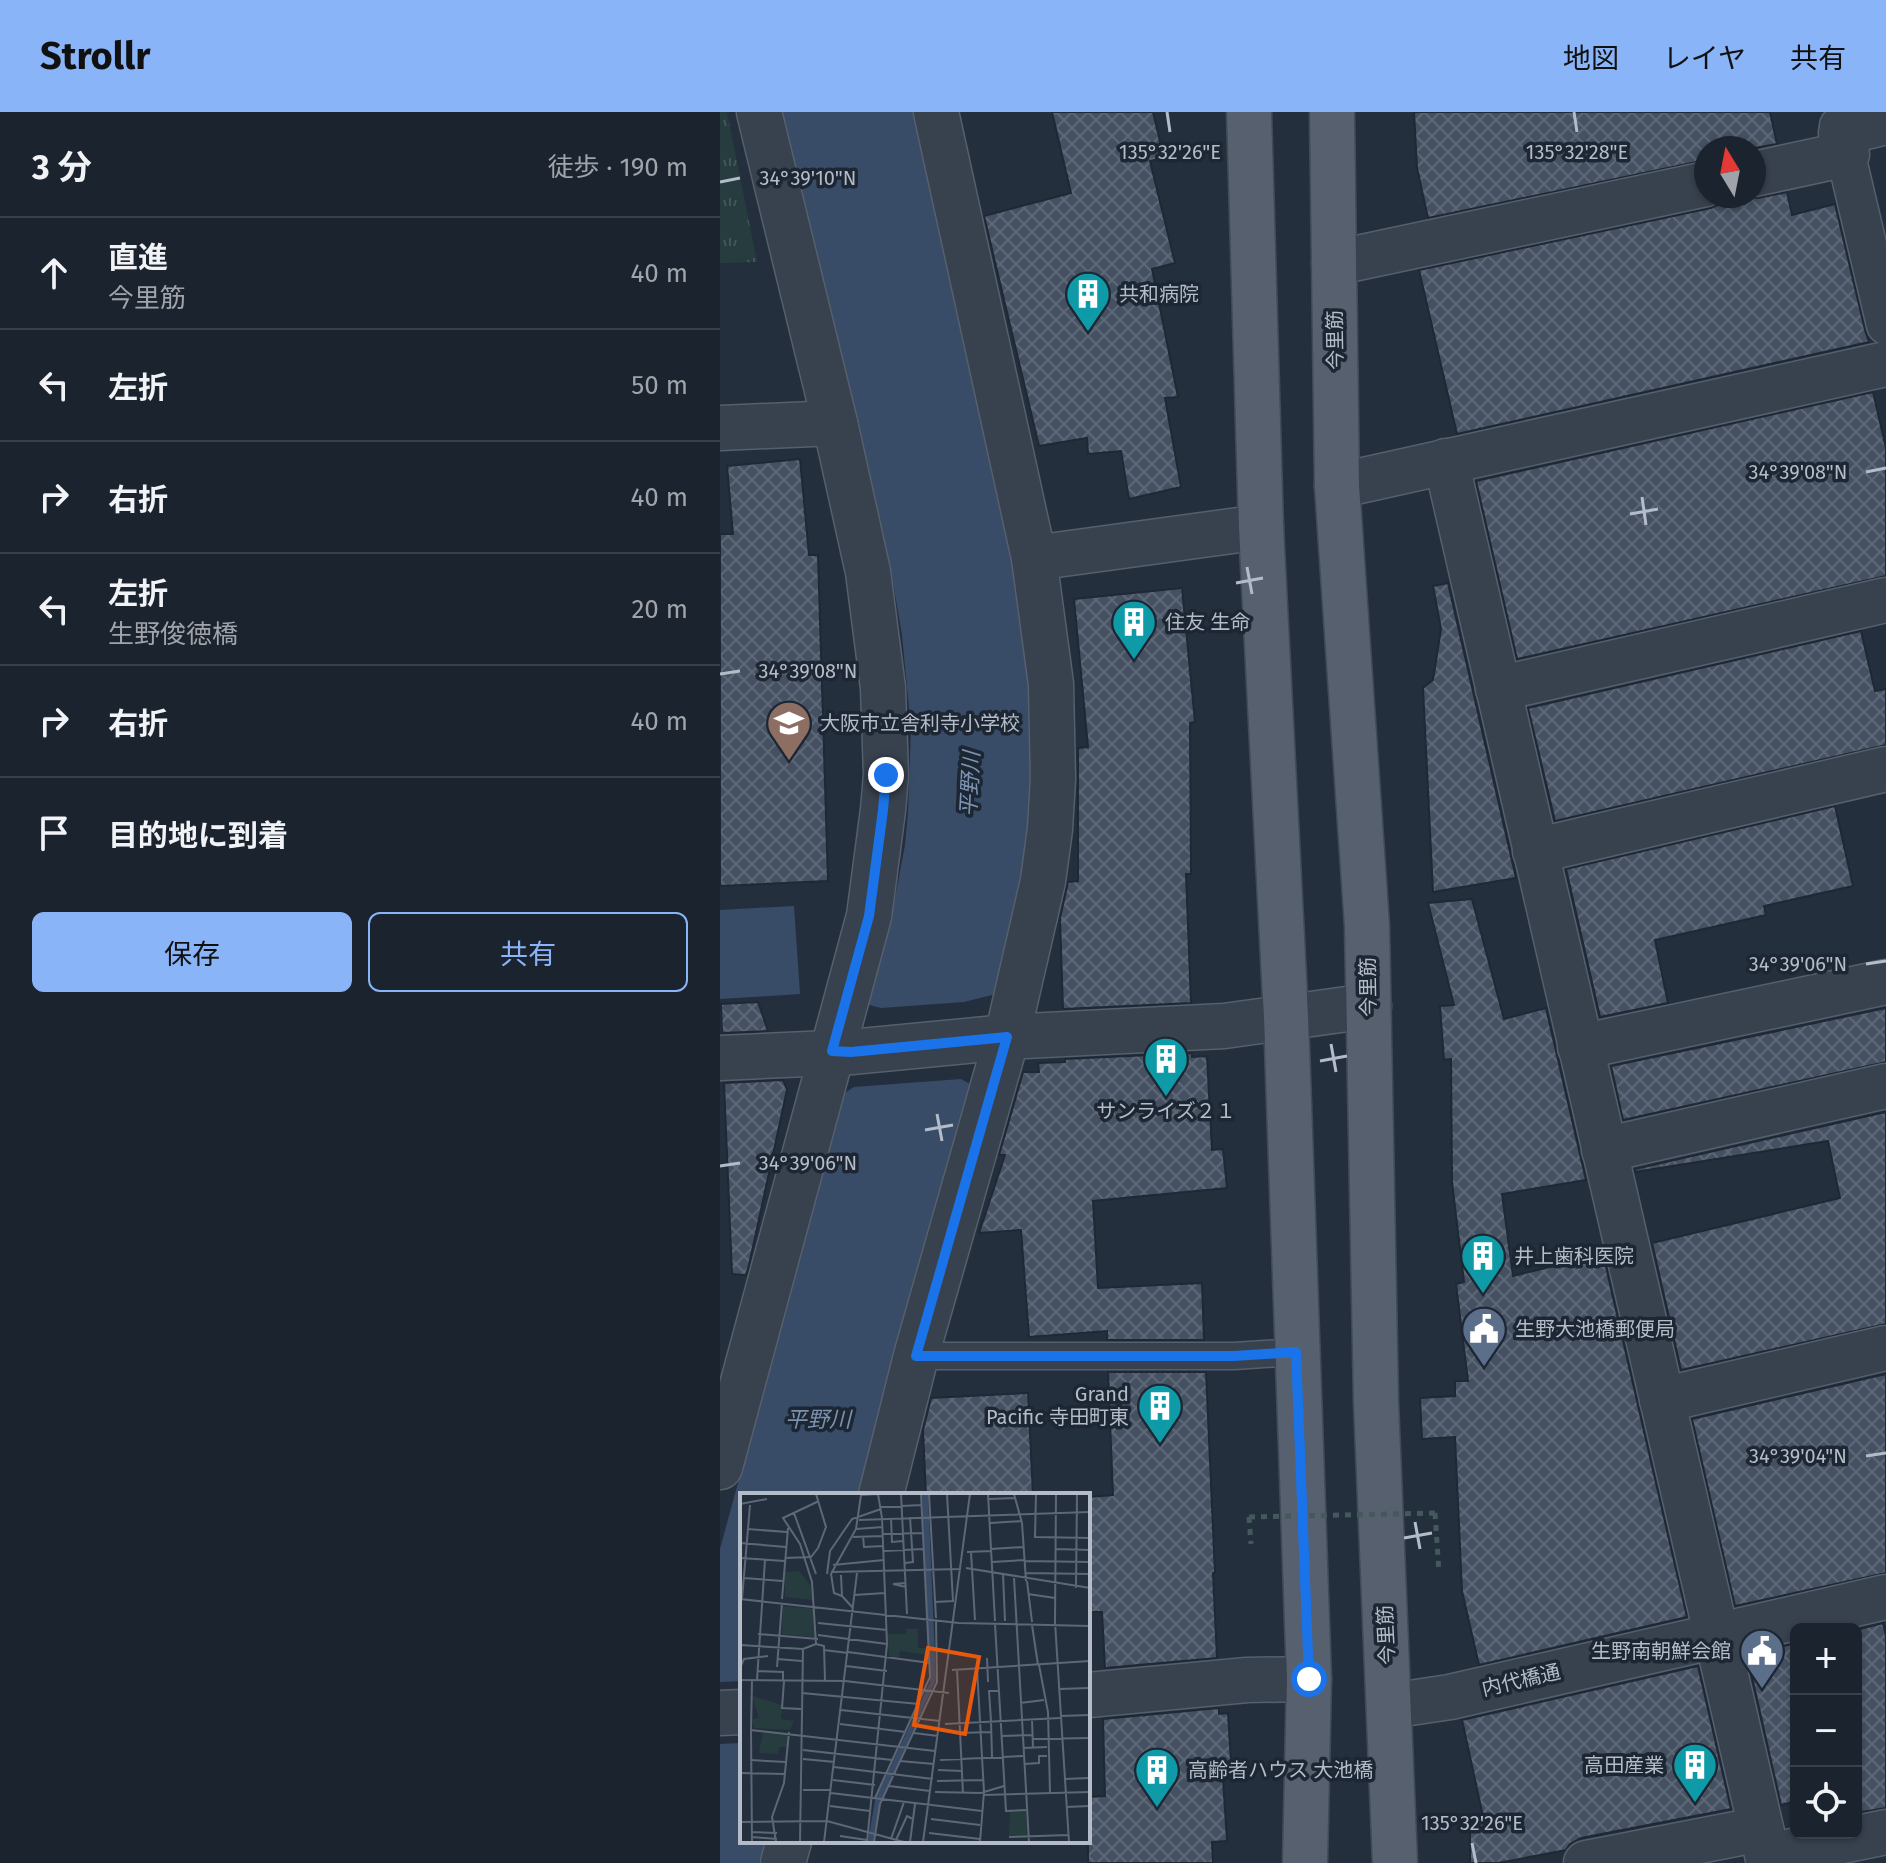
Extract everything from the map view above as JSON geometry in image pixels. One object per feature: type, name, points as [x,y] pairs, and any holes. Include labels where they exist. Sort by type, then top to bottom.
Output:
[{"type":"main road","points":[[1249,112],[1261,527],[1286,1017],[1309,1679],[1305,1863]]},
{"type":"main road","name":"今里筋","points":[[1332,112],[1337,486],[1367,926],[1376,1402],[1395,1863]]},
{"type":"street","points":[[720,1467],[732,1384],[842,1052],[869,916],[886,775],[885,718],[868,572],[759,112]]},
{"type":"street","points":[[882,1493],[997,1039],[1043,881],[1053,779],[1051,684],[1034,558],[936,112]]},
{"type":"street","points":[[1766,168],[1841,133],[1886,122]]},
{"type":"street","points":[[1841,133],[1886,325]]},
{"type":"street","points":[[1334,263],[1694,187]]},
{"type":"street","points":[[1337,486],[1886,364]]},
{"type":"street","points":[[720,428],[835,423]]},
{"type":"street","points":[[1446,461],[1766,1849]]},
{"type":"street","points":[[1034,558],[1261,527]]},
{"type":"street","points":[[1498,689],[1886,600]]},
{"type":"street","points":[[1535,851],[1886,769]]},
{"type":"street","points":[[1580,1047],[1886,982]]},
{"type":"street","points":[[720,1058],[1224,1026],[1369,1006]]},
{"type":"street","points":[[1604,1150],[1886,1086]]},
{"type":"street","points":[[1662,1400],[1886,1348]]},
{"type":"street","name":"内代橋通","points":[[1390,1706],[1450,1697],[1886,1597]]},
{"type":"street","points":[[1090,1695],[1247,1680],[1309,1679]]},
{"type":"street","points":[[720,1713],[740,1712]]},
{"type":"street","points":[[1586,1863],[1766,1849],[1886,1832]]},
{"type":"street","points":[[783,1863],[788,1843]]},
{"type":"lane","points":[[916,1356],[1234,1356],[1296,1352]]},
{"type":"path","points":[[1249,1517],[1435,1513],[1439,1573]]},
{"type":"green space","points":[[720,112],[727,112],[757,262],[720,263]]},
{"type":"water","name":"平野川","points":[[781,112],[914,112],[1020,586],[1029,660],[1034,777],[1021,889],[1009,945],[861,1493],[740,1493],[740,1843],[764,1843],[759,1863],[720,1863],[720,1549],[891,919],[905,845],[911,729],[902,635],[890,565]]},
{"type":"water","points":[[794,906],[800,994],[720,999],[720,910]]},
{"type":"pier","points":[[1000,993],[975,1087],[961,1079],[854,1087],[840,1096],[865,1004],[881,1008],[964,1002]]},
{"type":"pier","points":[[740,1681],[740,1743],[720,1744],[720,1682]]},
{"type":"building","name":"共和病院","points":[[1052,112],[1153,112],[1164,158],[1150,161],[1175,263],[1152,269],[1178,397],[1165,398],[1181,487],[1129,499],[1121,451],[1088,454],[1087,438],[1039,446],[984,216],[1071,193]]},
{"type":"building","points":[[1414,112],[1770,112],[1777,144],[1766,146],[1766,136],[1694,136],[1694,163],[1428,218],[1417,168]]},
{"type":"building","points":[[1787,192],[1792,215],[1835,204],[1869,342],[1457,434],[1419,270],[1711,208],[1766,208],[1766,196]]},
{"type":"building","points":[[1873,392],[1886,448],[1886,576],[1517,659],[1476,481]]},
{"type":"building","points":[[800,459],[809,555],[818,555],[828,881],[720,886],[720,534],[733,534],[727,466]]},
{"type":"building","points":[[1448,583],[1516,878],[1433,892],[1423,688],[1433,680],[1441,629],[1433,586]]},
{"type":"building","points":[[1182,588],[1195,722],[1190,723],[1191,874],[1186,874],[1191,1003],[1063,1009],[1060,918],[1068,882],[1078,881],[1078,748],[1088,747],[1074,599]]},
{"type":"building","points":[[1861,631],[1875,691],[1886,689],[1886,745],[1555,821],[1528,708]]},
{"type":"building","points":[[1835,806],[1853,886],[1764,906],[1766,915],[1655,940],[1668,1003],[1600,1017],[1566,869]]},
{"type":"building","points":[[1472,899],[1504,1019],[1546,1008],[1586,1180],[1502,1194],[1513,1276],[1603,1254],[1687,1617],[1479,1665],[1462,1591],[1455,1437],[1422,1439],[1420,1398],[1455,1396],[1455,1381],[1468,1381],[1456,1284],[1464,1282],[1452,1182],[1451,1059],[1444,1060],[1440,1006],[1454,1005],[1428,903]]},
{"type":"building","points":[[758,1002],[768,1031],[722,1033],[721,1004]]},
{"type":"building","points":[[1886,1008],[1886,1062],[1623,1120],[1611,1066]]},
{"type":"building","points":[[1192,1053],[1192,1057],[1207,1056],[1212,1150],[1223,1149],[1227,1188],[1093,1201],[1098,1288],[1202,1283],[1204,1340],[1107,1340],[1107,1331],[1029,1337],[1021,1230],[979,1233],[1005,1155],[999,1155],[1023,1072],[1039,1072],[1038,1063],[1065,1062],[1065,1059]]},
{"type":"building","points":[[783,1080],[787,1090],[749,1265],[746,1275],[732,1274],[724,1083]]},
{"type":"building","points":[[1886,1112],[1886,1324],[1681,1370],[1652,1243],[1840,1198],[1828,1141],[1635,1172],[1635,1169]]},
{"type":"building","points":[[1108,1372],[1206,1372],[1217,1658],[1105,1668],[1102,1612],[1090,1612],[1090,1497],[1113,1495]]},
{"type":"building","points":[[1886,1374],[1886,1573],[1735,1606],[1692,1419]]},
{"type":"building","points":[[1028,1393],[1033,1493],[926,1493],[923,1430],[931,1398]]},
{"type":"building","points":[[1883,1623],[1886,1636],[1886,1808],[1862,1812],[1862,1695],[1862,1628]]},
{"type":"building","points":[[1790,1644],[1790,1803],[1781,1805],[1747,1655]]},
{"type":"building","points":[[1698,1666],[1731,1809],[1581,1838],[1566,1850],[1498,1863],[1470,1863],[1470,1824],[1484,1821],[1462,1720]]},
{"type":"building","points":[[1219,1708],[1219,1714],[1228,1713],[1232,1778],[1223,1779],[1227,1841],[1212,1842],[1213,1863],[1088,1863],[1090,1797],[1105,1796],[1103,1719]]},
{"type":"place","name":"共和病院","points":[[1088,333]]},
{"type":"place","name":"住友 生命","points":[[1134,661]]},
{"type":"place","name":"大阪市立舎利寺小学校","points":[[789,762]]},
{"type":"place","name":"サンライズ２１","points":[[1166,1098]]},
{"type":"place","name":"井上歯科医院","points":[[1483,1295]]},
{"type":"place","name":"生野大池橋郵便局","points":[[1484,1368]]},
{"type":"place","name":"Grand Pacific 寺田町東","points":[[1160,1445]]},
{"type":"place","name":"生野南朝鮮会館","points":[[1762,1690]]},
{"type":"place","name":"高田産業","points":[[1695,1804]]},
{"type":"place","name":"高齢者ハウス 大池橋","points":[[1157,1809]]},
{"type":"route","points":[[886,775],[869,916],[832,1051],[851,1052],[1007,1037],[916,1356],[1234,1356],[1296,1352],[1309,1679]]}]
